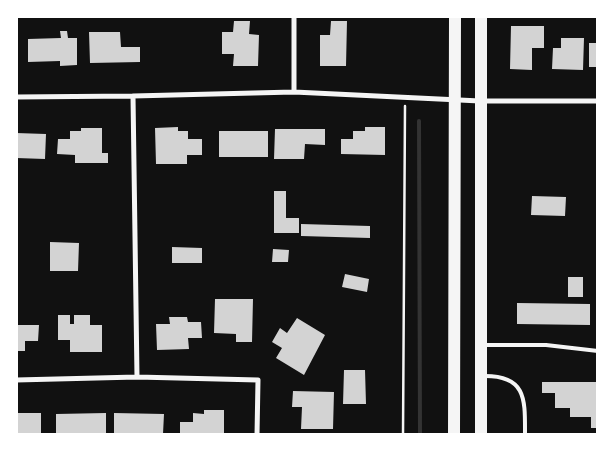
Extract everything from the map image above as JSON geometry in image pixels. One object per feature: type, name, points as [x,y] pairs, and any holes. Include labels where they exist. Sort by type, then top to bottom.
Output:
[{"type":"main road","points":[[454,435],[455,16]]},
{"type":"main road","points":[[480,16],[481,435]]},
{"type":"street","points":[[294,16],[294,92]]},
{"type":"street","points":[[16,97],[294,92],[480,101],[598,101]]},
{"type":"street","points":[[133,96],[137,377]]},
{"type":"street","points":[[16,380],[137,377],[258,380],[257,435]]},
{"type":"lane","points":[[481,345],[546,345],[598,351]]},
{"type":"lane","points":[[481,376],[508,378],[517,386],[524,396],[525,435]]},
{"type":"path","points":[[403,435],[406,98]]},
{"type":"building","points":[[234,21],[250,21],[249,34],[259,35],[258,66],[233,66],[234,54],[222,54],[222,32],[233,32]]},
{"type":"building","points":[[331,21],[347,21],[346,66],[320,66],[320,35],[330,35]]},
{"type":"building","points":[[511,26],[544,26],[544,48],[532,48],[532,70],[510,69]]},
{"type":"building","points":[[60,31],[67,31],[68,38],[77,38],[77,65],[60,66],[60,61],[28,62],[28,39],[61,38]]},
{"type":"building","points":[[89,32],[120,32],[121,47],[140,47],[140,62],[90,63]]},
{"type":"building","points":[[561,38],[584,38],[583,70],[552,69],[553,48],[561,48]]},
{"type":"building","points":[[589,43],[598,43],[598,67],[589,67]]},
{"type":"building","points":[[178,127],[178,131],[188,131],[188,139],[202,139],[202,155],[187,155],[187,164],[156,164],[155,128]]},
{"type":"building","points":[[365,127],[385,127],[385,155],[341,154],[341,139],[353,139],[353,131],[365,131]]},
{"type":"building","points":[[81,128],[102,128],[102,153],[108,153],[108,163],[75,163],[75,155],[57,154],[58,139],[70,139],[70,131],[81,131]]},
{"type":"building","points":[[275,129],[325,129],[325,145],[305,144],[304,159],[274,159]]},
{"type":"building","points":[[219,131],[268,131],[268,157],[219,157]]},
{"type":"building","points":[[16,133],[46,134],[45,159],[16,158]]},
{"type":"building","points":[[274,191],[286,191],[286,218],[299,218],[299,233],[274,233]]},
{"type":"building","points":[[532,196],[566,197],[565,216],[531,215]]},
{"type":"building","points":[[301,224],[370,226],[370,238],[301,236]]},
{"type":"building","points":[[50,242],[79,243],[78,271],[50,271]]},
{"type":"building","points":[[172,247],[202,248],[202,263],[172,263]]},
{"type":"building","points":[[273,249],[289,250],[288,262],[272,262]]},
{"type":"building","points":[[345,274],[369,279],[367,292],[342,287]]},
{"type":"building","points":[[568,277],[583,277],[583,297],[568,297]]},
{"type":"building","points":[[215,299],[253,299],[252,342],[236,342],[236,334],[214,333]]},
{"type":"building","points":[[517,303],[590,304],[590,325],[517,324]]},
{"type":"building","points":[[58,315],[70,315],[70,324],[74,324],[74,315],[90,315],[90,325],[102,325],[102,352],[70,352],[70,340],[58,340]]},
{"type":"building","points":[[169,317],[187,317],[188,322],[201,322],[202,338],[188,338],[189,349],[157,350],[156,324],[170,324]]},
{"type":"building","points":[[297,318],[325,335],[304,375],[276,358],[282,348],[272,342],[280,328],[287,333]]},
{"type":"building","points":[[16,325],[39,325],[38,341],[25,341],[25,351],[16,351]]},
{"type":"building","points":[[344,370],[365,370],[366,404],[343,404]]},
{"type":"building","points":[[542,382],[598,382],[598,428],[591,428],[591,417],[570,417],[570,408],[555,408],[555,393],[542,393]]},
{"type":"building","points":[[293,391],[334,392],[333,429],[301,429],[302,407],[292,407]]},
{"type":"building","points":[[204,410],[224,410],[224,435],[180,435],[180,422],[193,422],[193,413],[204,414]]},
{"type":"building","points":[[16,413],[41,413],[41,435],[16,435]]},
{"type":"building","points":[[106,413],[106,435],[56,435],[56,414]]},
{"type":"building","points":[[114,413],[164,414],[163,434],[114,435]]},
{"type":"waterway","points":[[419,121],[420,435]]}]
